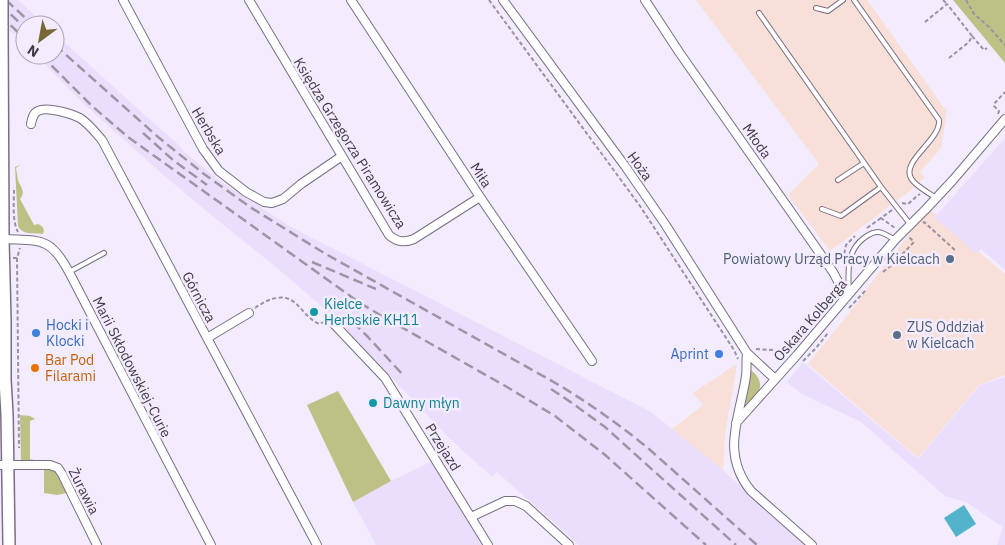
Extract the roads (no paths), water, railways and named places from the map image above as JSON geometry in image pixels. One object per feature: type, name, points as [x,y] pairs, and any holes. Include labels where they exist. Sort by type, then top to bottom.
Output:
[{"type":"street","points":[[2,0],[1,239],[9,465],[9,545]]},
{"type":"street","name":"Herbska","points":[[122,0],[203,149],[219,171],[246,192],[264,202],[272,203],[283,199],[301,184],[342,156]]},
{"type":"street","name":"Księdza Grzegorza Piramowicza","points":[[249,0],[389,235],[401,242],[410,241],[480,197]]},
{"type":"street","name":"Miła","points":[[350,0],[592,362]]},
{"type":"street","name":"Hoża","points":[[503,0],[661,217],[746,353],[775,379]]},
{"type":"street","name":"Młoda","points":[[645,0],[679,52],[833,272],[842,289],[849,294]]},
{"type":"street","name":"Górnicza","points":[[31,124],[34,115],[39,110],[64,112],[81,119],[102,140],[317,545]]},
{"type":"street","name":"Oskara Kolberga","points":[[736,423],[895,240],[953,180],[1005,119]]},
{"type":"street","name":"Marii Skłodowskiej-Curie","points":[[1,239],[42,241],[58,254],[211,545]]},
{"type":"street","points":[[206,338],[249,313]]},
{"type":"street","name":"Przejazd","points":[[332,322],[386,378],[488,545]]},
{"type":"street","points":[[746,353],[746,376],[734,442],[742,476],[751,491],[812,545]]},
{"type":"street","name":"Żurawia","points":[[9,465],[50,465],[58,468],[97,545]]},
{"type":"street","points":[[471,517],[505,501],[516,501],[526,506],[569,545]]},
{"type":"lane","points":[[816,8],[828,11],[843,0]]},
{"type":"lane","points":[[854,0],[939,120],[939,127],[936,133],[912,164],[909,172],[913,181],[936,198]]},
{"type":"lane","points":[[759,13],[881,187],[910,224]]},
{"type":"lane","points":[[838,180],[864,163]]},
{"type":"lane","points":[[822,209],[841,216],[881,187]]},
{"type":"lane","points":[[849,294],[849,264],[857,244],[875,231],[884,233],[895,240]]},
{"type":"lane","points":[[69,272],[104,254]]},
{"type":"water","points":[[964,505],[976,524],[956,537],[944,518]]},
{"type":"railway","points":[[6,0],[22,15]]},
{"type":"railway","points":[[0,4],[15,18]]},
{"type":"railway","points":[[0,15],[15,29]]},
{"type":"railway","points":[[65,54],[158,137],[204,174],[250,207],[324,253],[559,385],[616,423],[649,449],[757,545]]},
{"type":"railway","points":[[51,65],[92,106],[128,137],[360,303],[555,416],[604,454],[706,545]]},
{"type":"railway","points":[[143,133],[173,160],[207,185]]},
{"type":"railway","points":[[312,262],[376,289]]},
{"type":"railway","points":[[353,322],[404,376]]},
{"type":"railway","points":[[551,389],[605,427],[736,545]]},
{"type":"place","name":"Powiatowy Urząd Pracy w Kielcach","points":[[950,259]]},
{"type":"place","name":"Kielce Herbskie KH11","points":[[314,312]]},
{"type":"place","name":"Hocki i Klocki","points":[[36,333]]},
{"type":"place","name":"ZUS Oddział w Kielcach","points":[[897,335]]},
{"type":"place","name":"Aprint","points":[[719,354]]},
{"type":"place","name":"Bar Pod Filarami","points":[[35,368]]},
{"type":"place","name":"Dawny młyn","points":[[373,403]]}]
